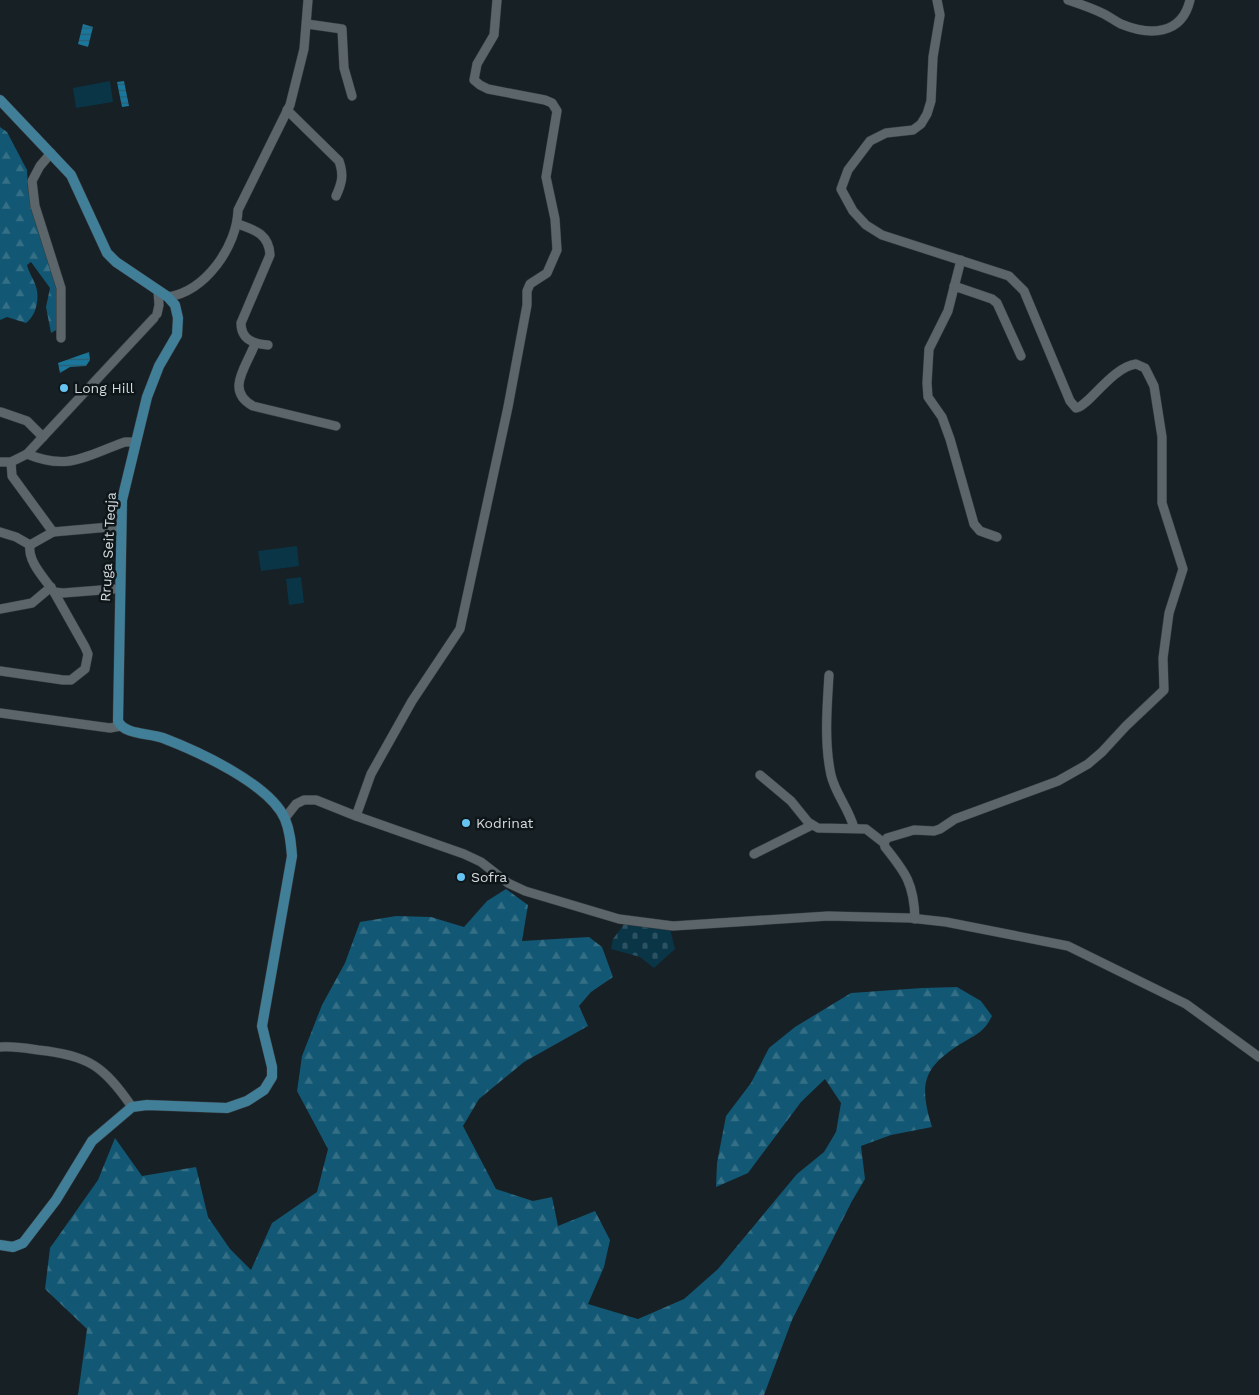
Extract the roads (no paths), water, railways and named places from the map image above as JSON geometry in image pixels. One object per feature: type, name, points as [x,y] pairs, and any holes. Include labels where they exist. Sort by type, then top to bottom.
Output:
[{"type":"main road","points":[[0,100],[71,175],[107,253],[116,262],[168,297]]},
{"type":"main road","name":"Rruga Seit Teqja","points":[[121,726],[118,718],[122,500],[134,442],[158,366],[177,335],[178,318],[175,305],[168,297]]},
{"type":"main road","points":[[0,1245],[14,1247],[23,1243],[62,1192],[92,1141],[132,1107],[227,1108],[254,1098],[269,1084],[272,1067],[262,1026],[291,866],[290,835],[284,818],[272,800],[260,790],[210,759],[162,738],[121,726]]},
{"type":"street","points":[[168,297],[178,296],[210,272],[226,250],[238,224],[238,210],[287,110],[304,49],[308,0]]},
{"type":"street","points":[[356,816],[375,766],[412,701],[460,629],[508,407],[527,305],[527,291],[530,284],[547,273],[557,250],[555,219],[546,177],[558,111],[552,103],[545,100],[488,88],[474,80],[477,64],[494,35],[498,0]]},
{"type":"street","points":[[884,843],[892,835],[914,830],[934,831],[940,829],[955,819],[1058,781],[1088,764],[1102,752],[1164,690],[1163,658],[1169,613],[1183,568],[1162,503],[1162,437],[1154,386],[1145,368],[1136,364],[1125,367],[1102,384],[1083,406],[1076,408],[1070,401],[1020,284],[1009,276],[961,260],[918,249],[882,235],[866,225],[853,211],[841,189],[848,170],[870,141],[886,133],[913,130],[921,124],[927,114],[931,101],[933,57],[940,15],[937,0]]},
{"type":"street","points":[[1068,0],[1107,15],[1120,23],[1138,30],[1154,30],[1171,28],[1180,23],[1190,0]]},
{"type":"street","points":[[307,24],[342,29],[344,68],[352,96]]},
{"type":"street","points":[[287,110],[339,161],[343,180],[336,196]]},
{"type":"street","points":[[51,153],[40,166],[32,181],[35,206],[61,288],[61,338]]},
{"type":"street","points":[[238,224],[265,236],[270,245],[270,255],[241,324],[241,331],[247,339],[255,344],[268,345]]},
{"type":"street","points":[[961,260],[948,311],[929,349],[928,397],[942,417],[950,439],[974,524],[980,531],[997,537]]},
{"type":"street","points":[[954,286],[992,299],[997,303],[1021,356]]},
{"type":"street","points":[[0,462],[11,462],[27,454],[155,316],[159,305],[158,290]]},
{"type":"street","points":[[255,344],[238,386],[239,394],[244,401],[253,406],[336,426]]},
{"type":"street","points":[[2,412],[27,421],[43,437]]},
{"type":"street","points":[[27,454],[50,462],[68,463],[125,442],[134,442]]},
{"type":"street","points":[[11,462],[12,476],[53,532]]},
{"type":"street","points":[[30,545],[53,532],[121,526]]},
{"type":"street","points":[[0,532],[16,537],[30,545]]},
{"type":"street","points":[[0,671],[71,680],[85,669],[88,654],[52,589],[33,561],[29,551],[30,545]]},
{"type":"street","points":[[52,589],[63,594],[114,589]]},
{"type":"street","points":[[0,609],[24,607],[52,589]]},
{"type":"street","points":[[829,675],[826,717],[831,776],[850,813],[854,828]]},
{"type":"street","points":[[0,713],[110,728],[121,726]]},
{"type":"street","points":[[760,775],[791,801],[818,828],[854,828],[873,833],[884,843],[909,878],[915,903],[915,918]]},
{"type":"street","points":[[284,818],[296,804],[309,799],[325,802],[356,816],[482,862],[508,883],[525,891],[619,919],[673,926],[828,916],[915,918],[946,922],[1068,946],[1186,1004],[1259,1057]]},
{"type":"street","points":[[754,854],[812,824]]},
{"type":"street","points":[[0,1047],[16,1046],[63,1052],[82,1057],[108,1077],[132,1107]]},
{"type":"place","name":"Long Hill","points":[[64,388]]},
{"type":"place","name":"Kodrinat","points":[[466,823]]},
{"type":"place","name":"Sofra","points":[[461,877]]}]
